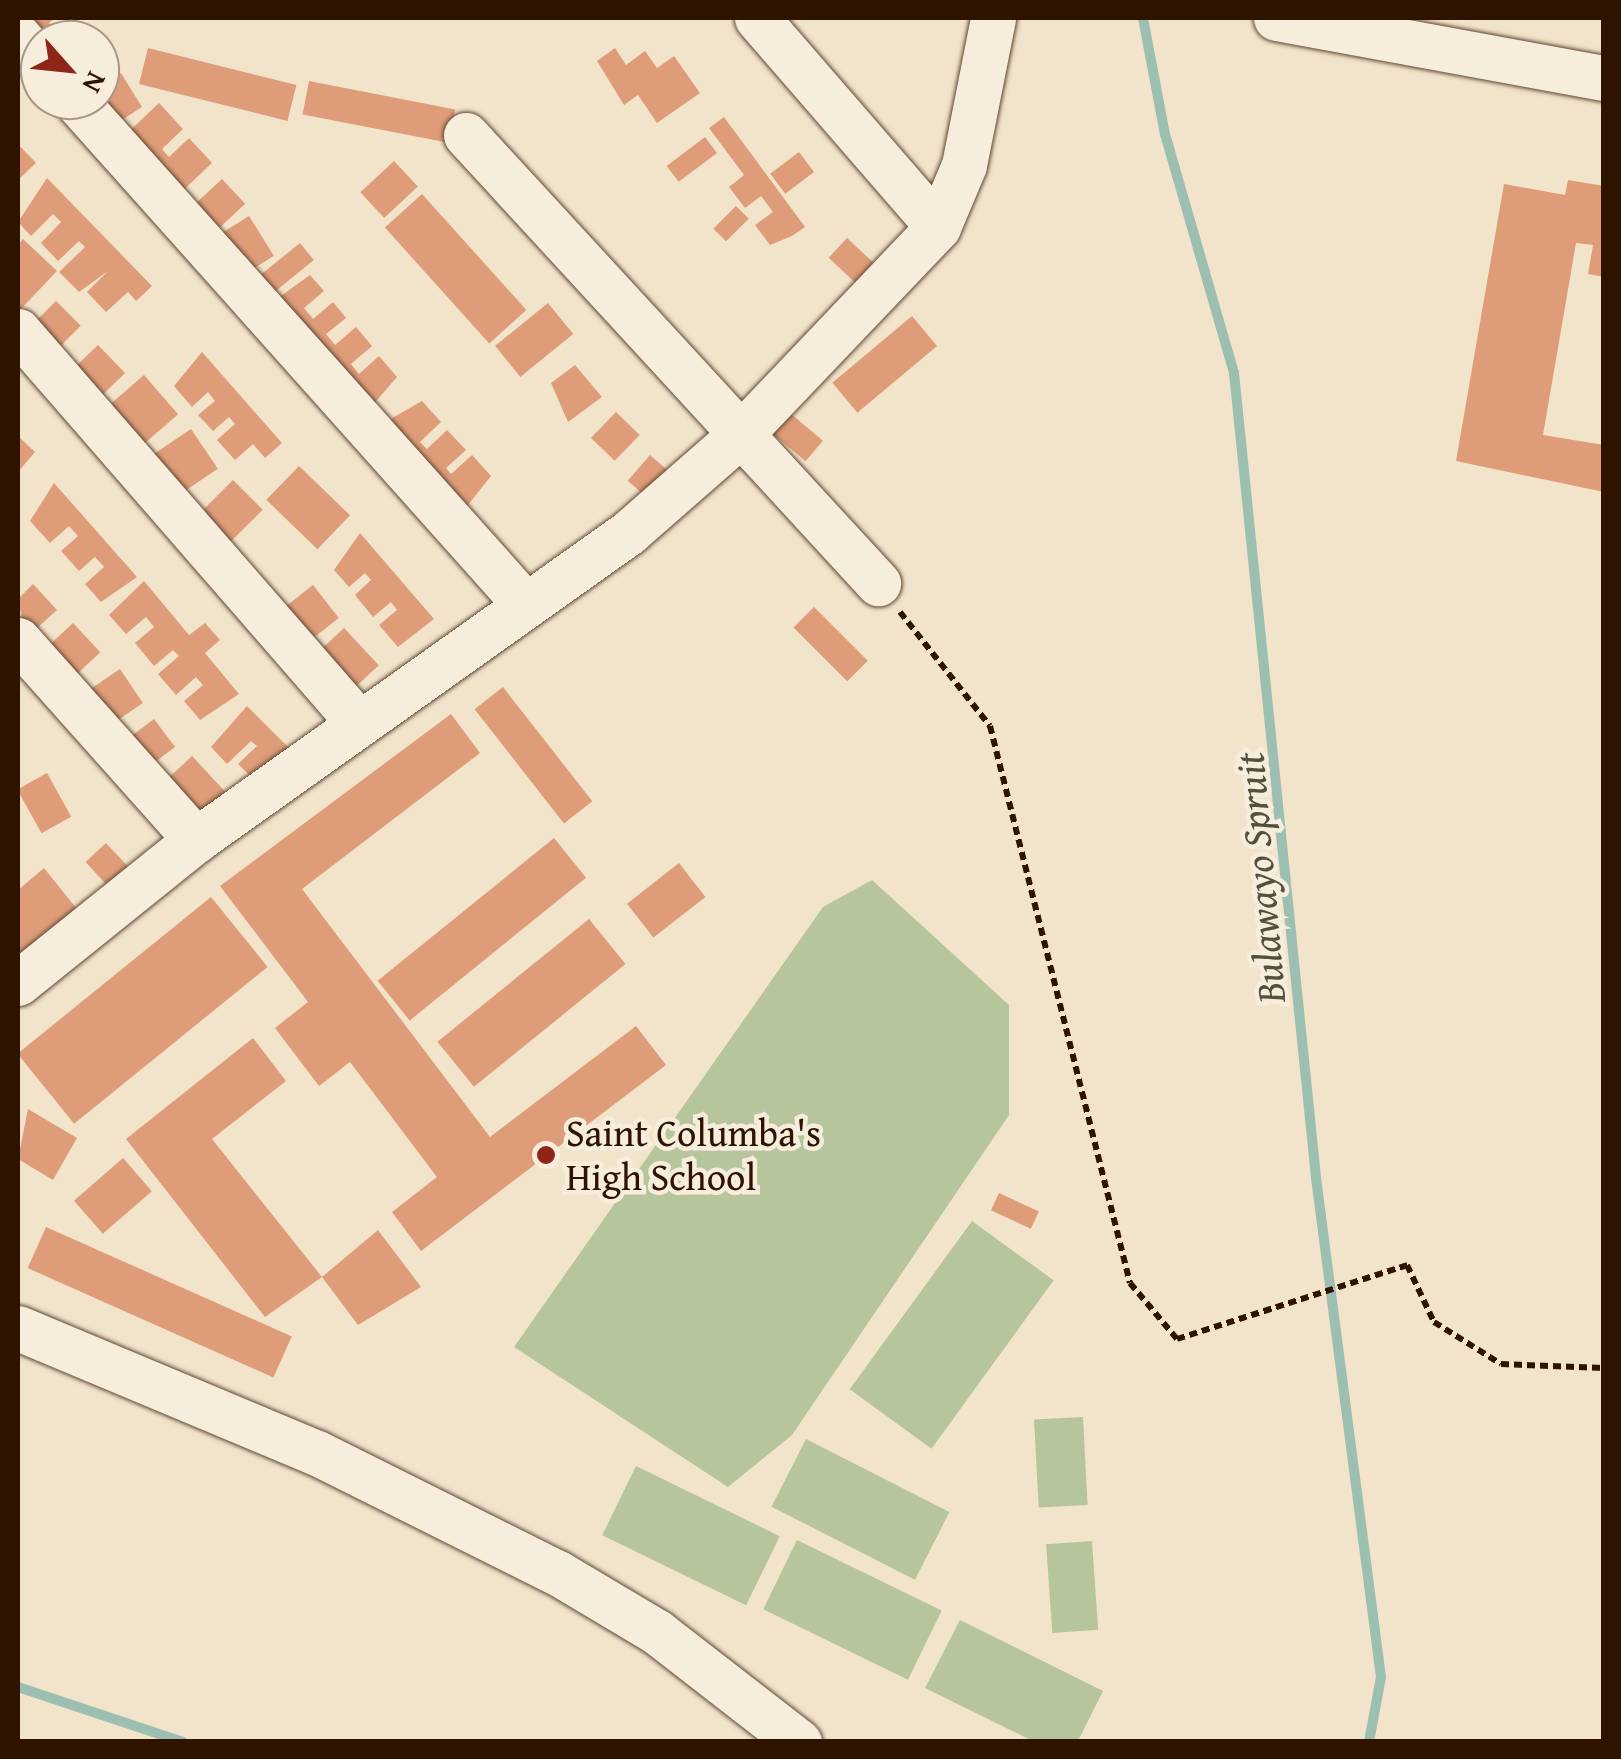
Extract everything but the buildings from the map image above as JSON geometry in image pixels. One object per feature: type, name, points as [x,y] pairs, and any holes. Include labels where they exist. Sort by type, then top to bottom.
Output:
[{"type":"street","points":[[757,18],[938,227]]},
{"type":"street","points":[[18,983],[196,840],[524,603],[628,533],[740,435],[938,227],[964,165],[994,18]]},
{"type":"street","points":[[1276,18],[1604,78]]},
{"type":"street","points":[[93,120],[524,603]]},
{"type":"street","points":[[466,134],[878,583]]},
{"type":"street","points":[[18,331],[358,722]]},
{"type":"street","points":[[18,640],[196,840]]},
{"type":"street","points":[[18,1328],[317,1453],[558,1573],[657,1632],[799,1742]]},
{"type":"path","points":[[878,583],[990,726],[1130,1283],[1177,1339],[1407,1265],[1434,1322],[1501,1364],[1604,1368]]},
{"type":"green space","points":[[872,880],[1009,1005],[1009,1115],[792,1435],[728,1487],[514,1347],[823,907]]},
{"type":"green space","points":[[972,1221],[1054,1280],[931,1449],[850,1389]]},
{"type":"green space","points":[[1083,1417],[1088,1505],[1039,1507],[1034,1420]]},
{"type":"green space","points":[[806,1439],[949,1512],[915,1580],[771,1507]]},
{"type":"green space","points":[[636,1466],[780,1536],[746,1605],[602,1535]]},
{"type":"green space","points":[[797,1540],[942,1611],[908,1680],[763,1609]]},
{"type":"green space","points":[[1092,1541],[1098,1630],[1052,1633],[1046,1544]]},
{"type":"green space","points":[[960,1620],[1103,1691],[1078,1741],[1033,1741],[925,1688]]},
{"type":"waterway","name":"Bulawayo Spruit","points":[[1143,18],[1165,134],[1234,373],[1316,1178],[1381,1677],[1369,1742]]},
{"type":"waterway","points":[[18,1687],[183,1742]]},
{"type":"place","name":"Saint Columba's High School","points":[[546,1155]]}]
